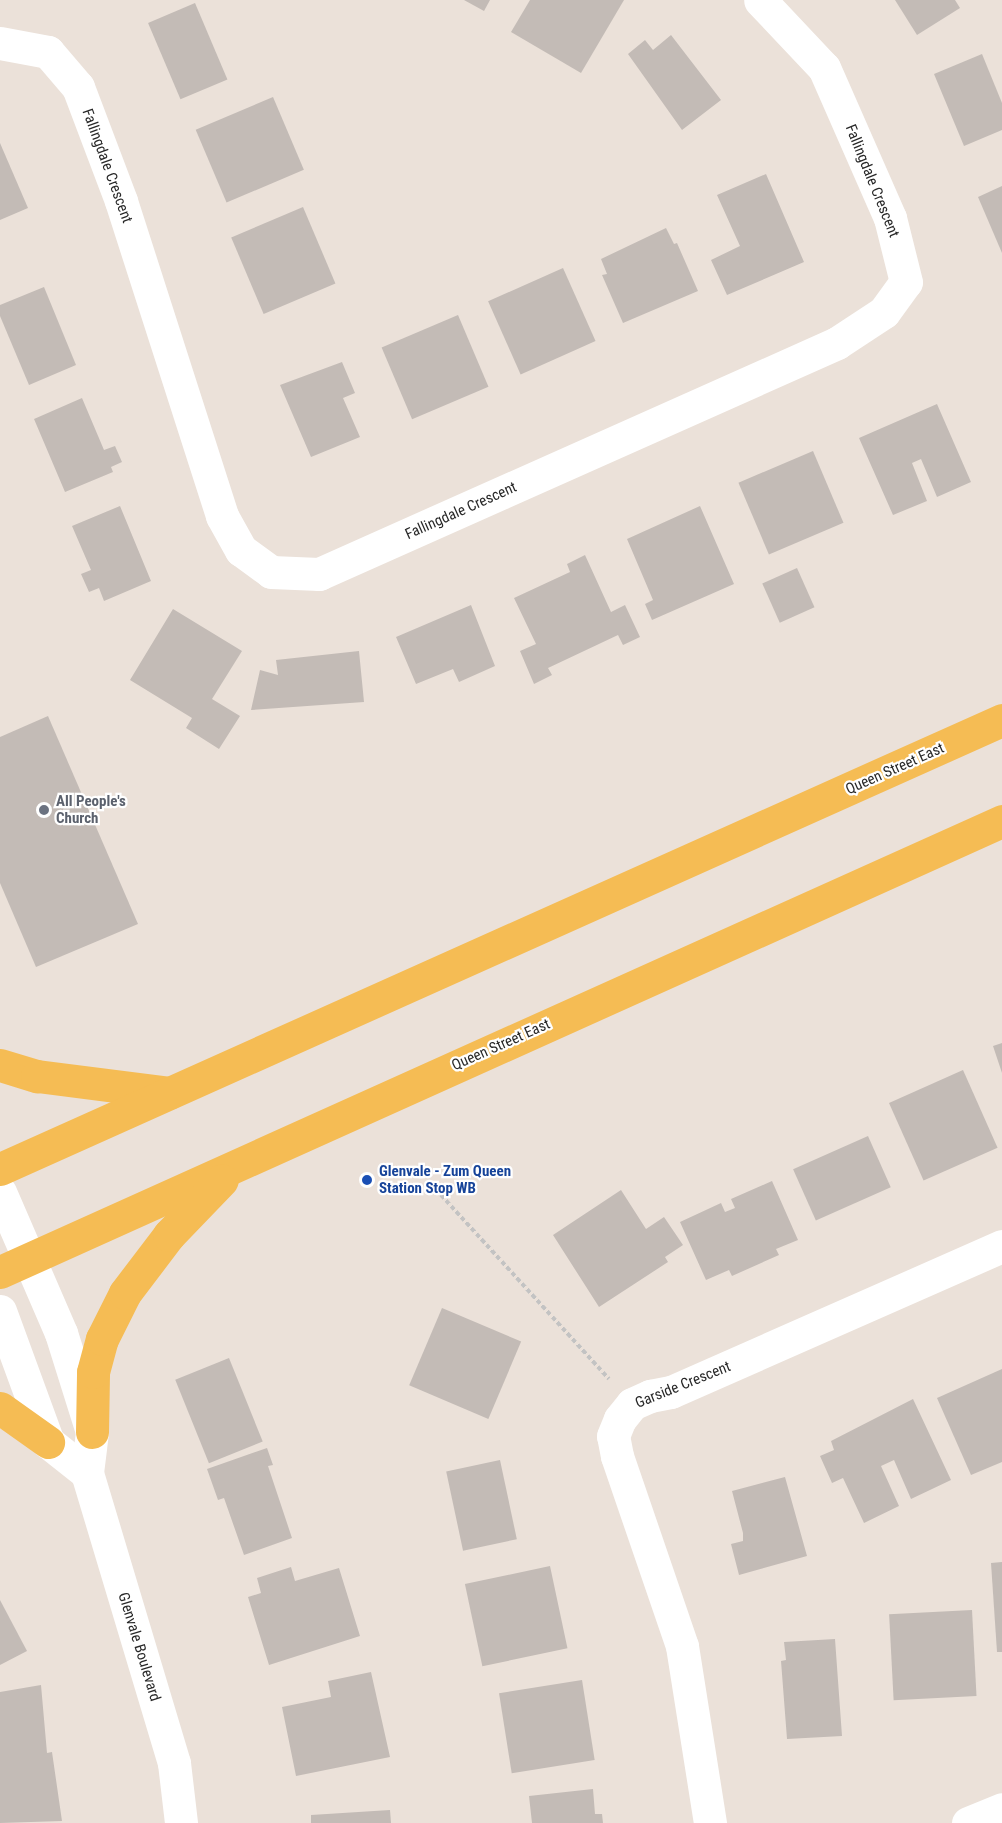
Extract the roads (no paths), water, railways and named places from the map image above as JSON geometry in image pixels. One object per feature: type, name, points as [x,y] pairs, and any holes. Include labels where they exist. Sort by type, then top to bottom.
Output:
[{"type":"main road","name":"Queen Street East","points":[[0,1169],[1002,720]]},
{"type":"main road","name":"Queen Street East","points":[[14,1266],[1002,821]]},
{"type":"main road","points":[[0,1065],[37,1076],[169,1093]]},
{"type":"main road","points":[[92,1432],[93,1372],[102,1339],[125,1293],[189,1212],[244,1162]]},
{"type":"main road","points":[[0,1408],[48,1442]]},
{"type":"street","name":"Fallingdale Crescent","points":[[0,43],[48,52],[78,87],[121,201],[222,516],[241,550],[271,573],[319,573],[837,343],[884,312],[906,282],[890,218],[824,68],[760,0]]},
{"type":"street","name":"Glenvale Boulevard","points":[[0,1192],[14,1266],[61,1333],[92,1432],[87,1473],[174,1763],[181,1823]]},
{"type":"street","name":"Garside Crescent","points":[[710,1823],[682,1647],[613,1436],[632,1404],[671,1392],[1002,1246]]},
{"type":"street","points":[[0,1311],[48,1442],[87,1473]]},
{"type":"street","points":[[968,1823],[1002,1809]]},
{"type":"place","name":"All People's Church","points":[[44,810]]},
{"type":"place","name":"Glenvale - Zum Queen Station Stop WB","points":[[367,1180]]}]
